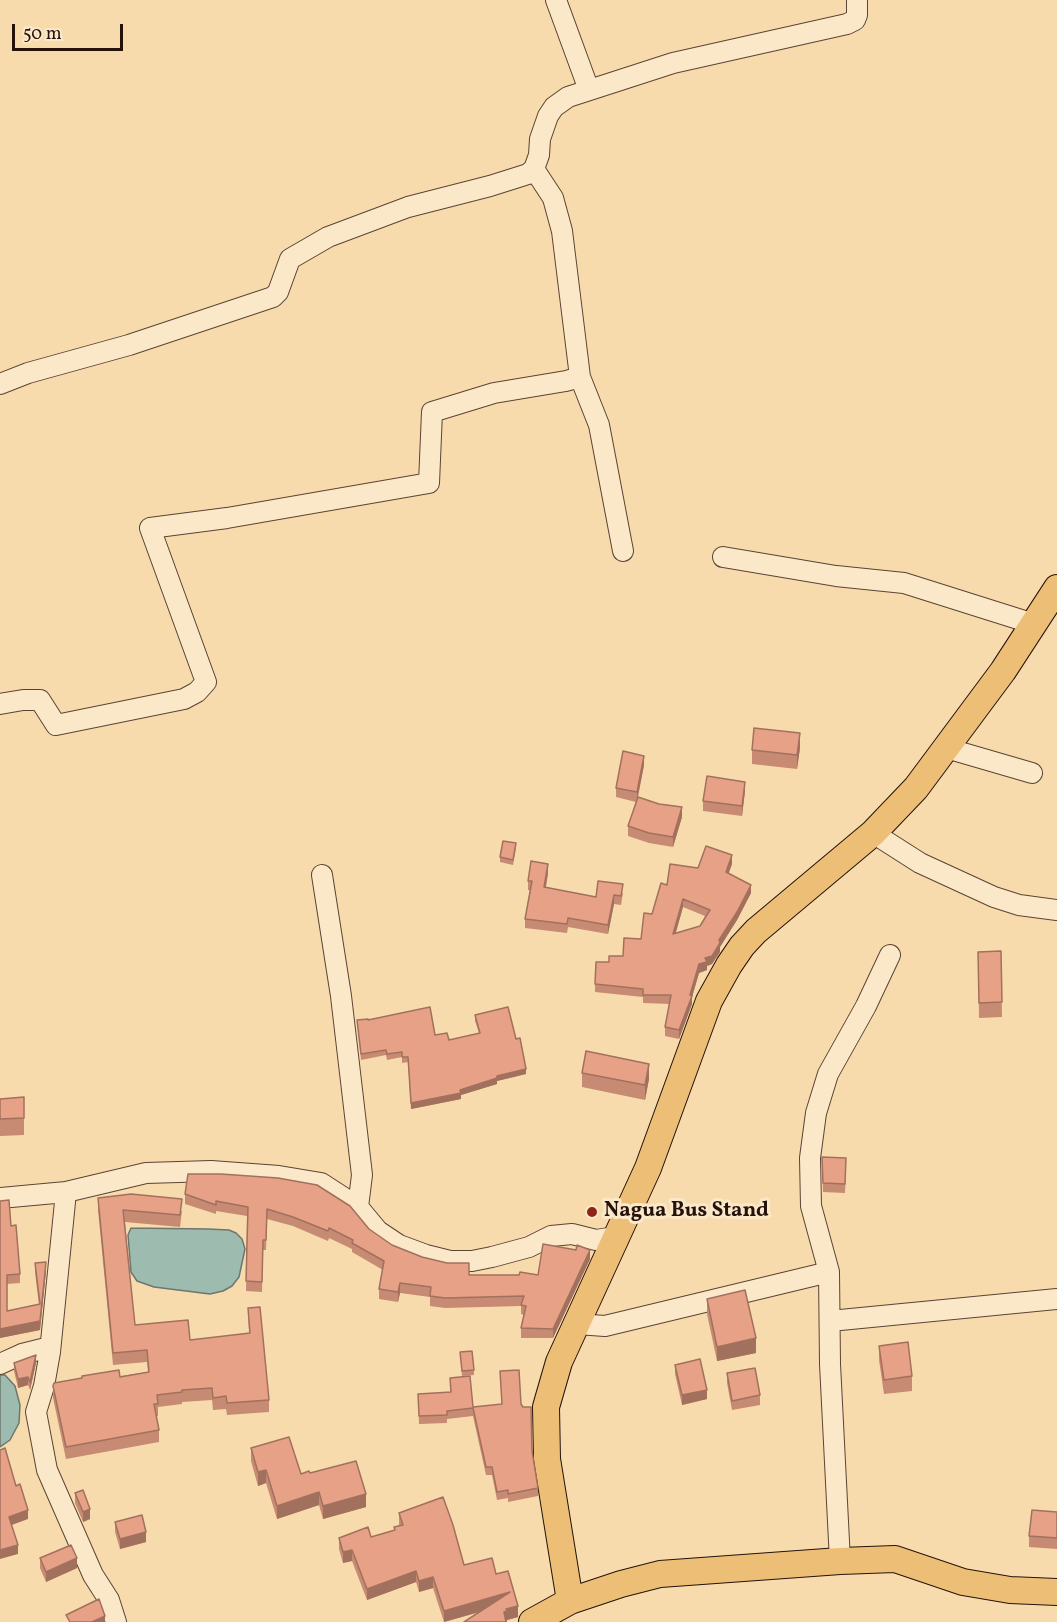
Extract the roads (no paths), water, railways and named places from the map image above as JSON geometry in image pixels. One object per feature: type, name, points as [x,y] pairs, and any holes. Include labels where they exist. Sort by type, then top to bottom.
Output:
[{"type":"main road","points":[[564,1610],[547,1458],[546,1407],[559,1362],[648,1168],[709,1001],[729,965],[756,931],[873,833],[916,788],[1003,671],[1057,588]]},
{"type":"main road","points":[[532,1622],[621,1584],[660,1574],[840,1561],[895,1559],[963,1582],[1010,1590],[1057,1592]]},
{"type":"street","points":[[556,0],[589,90]]},
{"type":"street","points":[[0,384],[28,373],[129,345],[261,302],[278,292],[290,259],[328,237],[384,215],[528,174],[534,169],[539,155],[540,138],[554,107],[568,97],[673,63],[853,22],[857,15],[857,0]]},
{"type":"street","points":[[534,169],[553,198],[562,231],[580,377],[598,425],[623,551]]},
{"type":"street","points":[[0,704],[40,700],[56,725],[184,699],[206,682],[150,528],[238,516],[429,483],[432,412],[494,393],[580,377]]},
{"type":"street","points":[[723,557],[836,576],[904,583],[1034,624]]},
{"type":"street","points":[[946,748],[1032,773]]},
{"type":"street","points":[[873,833],[920,863],[994,897],[1019,905],[1057,910]]},
{"type":"street","points":[[322,875],[341,996],[362,1175],[358,1207]]},
{"type":"street","points":[[840,1561],[830,1364],[829,1272],[811,1206],[810,1158],[816,1113],[828,1074],[866,1005],[890,955]]},
{"type":"street","points":[[0,1197],[66,1192],[146,1173],[211,1171],[279,1176],[321,1183],[358,1207],[378,1231],[399,1245],[450,1261],[472,1261],[492,1257],[529,1247],[551,1236],[572,1234],[596,1240],[615,1237]]},
{"type":"street","points":[[66,1192],[50,1347],[44,1386],[36,1412],[47,1470],[93,1575],[109,1600],[116,1622]]},
{"type":"street","points":[[577,1324],[605,1326],[829,1272]]},
{"type":"street","points":[[830,1321],[1057,1299]]},
{"type":"street","points":[[0,1364],[22,1354],[50,1347]]},
{"type":"place","name":"Nagua Bus Stand","points":[[592,1212]]}]
